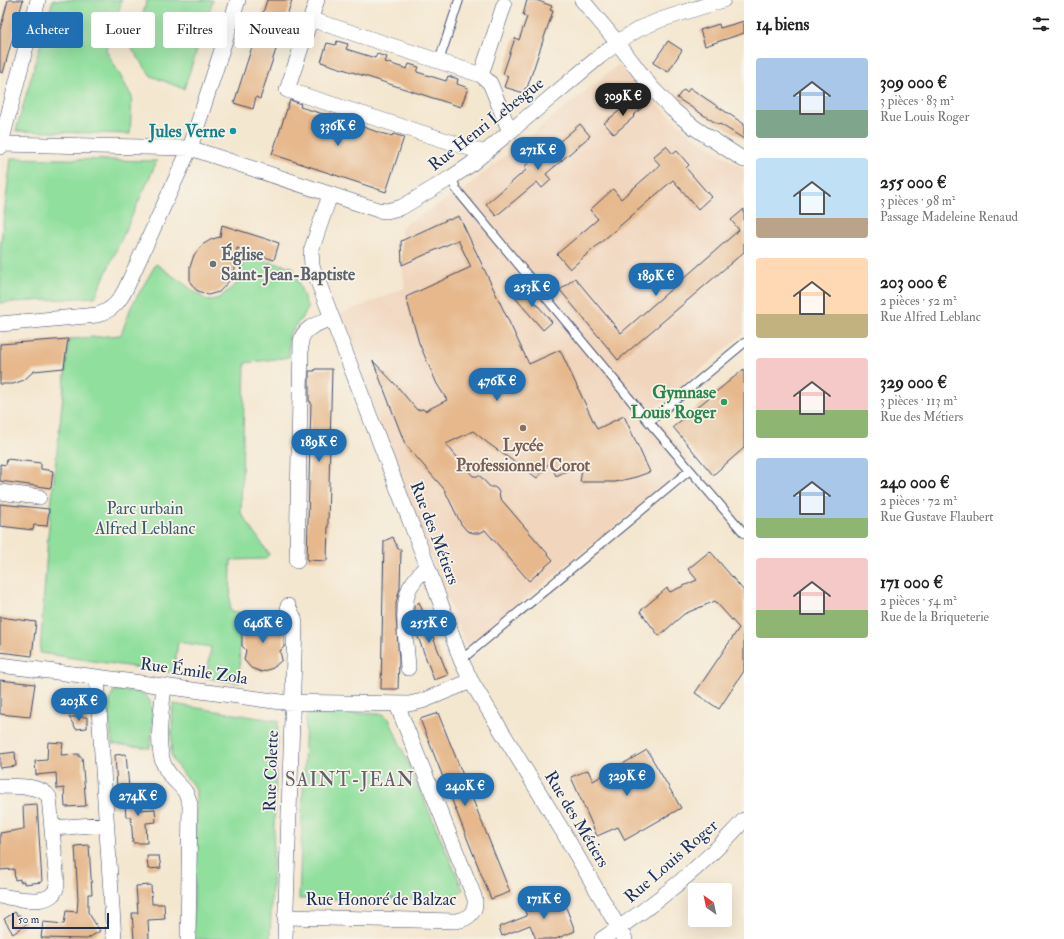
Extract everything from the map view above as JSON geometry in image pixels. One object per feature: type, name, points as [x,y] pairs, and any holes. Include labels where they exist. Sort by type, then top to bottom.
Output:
[{"type":"street","points":[[0,145],[38,0]]},
{"type":"street","points":[[0,324],[97,316],[115,306],[125,291],[190,148],[238,0]]},
{"type":"street","points":[[313,12],[317,0]]},
{"type":"street","points":[[582,0],[617,42],[651,88],[684,120],[744,160]]},
{"type":"street","name":"Rue Henri Lebesgue","points":[[0,145],[190,148],[378,210],[392,210],[407,205],[452,177],[486,153],[617,42],[639,29],[660,20],[723,0]]},
{"type":"street","points":[[481,75],[504,5]]},
{"type":"street","points":[[314,20],[481,75],[490,83],[510,132]]},
{"type":"street","points":[[301,48],[287,90],[486,153]]},
{"type":"street","name":"Rue des Métiers","points":[[330,195],[320,223],[311,256],[314,271],[427,565],[461,660],[471,681],[562,830],[622,933]]},
{"type":"street","points":[[297,561],[301,340],[305,331],[332,318]]},
{"type":"street","points":[[0,492],[40,497]]},
{"type":"street","points":[[408,668],[405,612],[406,597],[414,581],[427,565]]},
{"type":"street","name":"Rue Colette","points":[[284,939],[295,624],[294,618],[288,606]]},
{"type":"street","name":"Rue Émile Zola","points":[[0,665],[292,703],[409,704],[422,701],[471,681]]},
{"type":"street","points":[[93,676],[107,824],[114,939]]},
{"type":"street","points":[[164,686],[160,723],[162,757],[166,769],[187,793],[190,805],[188,939]]},
{"type":"street","name":"Rue Honoré de Balzac","points":[[285,918],[456,921],[469,917],[474,911],[474,896],[397,705]]},
{"type":"street","points":[[0,786],[35,788],[44,791],[47,794],[50,801],[57,883],[57,888],[48,898],[37,900],[0,896]]},
{"type":"street","name":"Rue Louis Roger","points":[[602,939],[622,933],[650,907],[689,875],[719,847],[744,820]]},
{"type":"street","points":[[52,828],[107,824]]},
{"type":"lane","points":[[439,61],[459,0]]},
{"type":"lane","points":[[452,177],[456,189],[649,422],[744,533]]},
{"type":"lane","points":[[649,422],[744,343]]},
{"type":"lane","points":[[461,660],[690,470]]},
{"type":"shaded area","points":[[619,64],[654,101],[690,134],[744,169],[744,333],[651,412],[694,463],[466,646],[336,316],[405,288],[402,265],[401,227],[463,190]]},
{"type":"green space","points":[[53,0],[122,0],[118,12],[91,12],[91,48],[107,48],[106,50],[132,97],[130,134],[16,131],[39,48],[83,48],[83,12],[50,12]]},
{"type":"green space","points":[[147,0],[213,0],[209,12],[163,12],[163,48],[197,48],[184,89],[151,76],[132,49],[155,48],[155,12],[143,12]]},
{"type":"green space","points":[[11,158],[157,161],[95,297],[0,303],[0,250]]},
{"type":"green space","name":"Parc urbain Alfred Leblanc","points":[[245,257],[293,267],[308,309],[289,335],[289,357],[245,363],[241,513],[269,554],[265,559],[231,560],[230,611],[239,612],[240,683],[206,678],[211,647],[178,642],[174,673],[40,653],[48,535],[69,339],[121,335],[131,307],[156,264],[208,301],[219,298],[239,282]]},
{"type":"green space","points":[[121,690],[141,694],[146,696],[149,700],[152,713],[150,748],[112,744],[109,704],[113,692]]},
{"type":"green space","points":[[173,704],[278,721],[270,939],[193,939],[196,790],[175,764],[171,754]]},
{"type":"green space","points":[[309,713],[383,714],[389,719],[463,890],[449,899],[299,899],[306,717]]},
{"type":"building","points":[[8,0],[23,0],[20,12],[12,12],[12,40],[3,73],[0,72],[0,30]]},
{"type":"building","points":[[267,0],[292,0],[288,12],[263,12]]},
{"type":"building","points":[[527,0],[536,0],[552,6],[550,10],[553,11],[524,93],[504,87],[508,76],[503,74],[515,38],[519,40],[527,17],[523,15]]},
{"type":"building","points":[[744,21],[744,33],[705,46],[700,30],[719,24],[720,28]]},
{"type":"building","points":[[337,41],[348,44],[346,49],[375,58],[377,54],[387,57],[385,62],[407,69],[409,64],[419,67],[417,72],[446,81],[448,76],[458,79],[457,84],[468,88],[461,107],[321,62],[327,43],[336,45]]},
{"type":"building","points":[[668,41],[682,50],[668,72],[653,63]]},
{"type":"building","points":[[252,48],[276,48],[260,99],[256,97],[253,109],[234,103]]},
{"type":"building","points":[[690,88],[744,124],[744,139],[677,98],[683,90],[687,92]]},
{"type":"building","points":[[634,99],[642,108],[614,134],[604,123]]},
{"type":"building","points":[[290,100],[301,104],[300,107],[334,118],[335,115],[359,122],[358,125],[380,133],[404,137],[386,192],[272,154]]},
{"type":"building","points":[[580,124],[590,136],[546,174],[551,180],[542,188],[537,182],[496,216],[486,204],[526,170],[524,167],[533,159],[536,162]]},
{"type":"building","points":[[666,146],[673,154],[677,151],[689,165],[686,168],[711,197],[698,209],[673,180],[570,269],[557,254],[598,219],[590,210],[613,189],[621,199],[660,165],[653,157]]},
{"type":"building","points":[[744,209],[744,252],[618,360],[560,290],[575,278],[621,333],[739,230],[731,220]]},
{"type":"building","points":[[459,216],[529,364],[560,350],[597,429],[624,416],[650,472],[615,482],[580,482],[583,463],[556,476],[550,462],[537,478],[473,431],[446,444],[473,476],[480,476],[490,487],[497,489],[500,498],[553,560],[529,581],[485,530],[480,533],[474,533],[467,531],[461,524],[444,489],[405,444],[373,361],[417,410],[423,409],[425,411],[447,400],[437,384],[419,343],[406,297],[471,267],[458,240],[402,265],[401,241],[449,219]]},
{"type":"building","name":"Église Saint-Jean-Baptiste","points":[[222,225],[279,243],[274,260],[237,248],[235,269],[231,279],[219,292],[208,295],[196,290],[190,282],[190,267],[194,255],[202,245],[212,239],[220,237]]},
{"type":"building","points":[[520,285],[552,322],[543,330],[511,293]]},
{"type":"building","points":[[68,339],[64,368],[34,371],[24,380],[13,384],[0,384],[0,344]]},
{"type":"building","points":[[315,369],[332,369],[327,561],[307,560],[311,402],[309,401],[309,371],[315,371]]},
{"type":"building","name":"Gymnase Louis Roger","points":[[744,369],[744,448],[713,475],[673,427]]},
{"type":"building","points":[[7,459],[41,463],[41,469],[53,471],[51,488],[0,481],[0,464],[6,465]]},
{"type":"building","points":[[0,504],[49,509],[47,526],[34,525],[33,530],[0,526]]},
{"type":"building","points":[[393,537],[398,549],[401,549],[400,588],[396,603],[399,661],[398,689],[381,689],[384,541]]},
{"type":"building","points":[[710,551],[744,591],[744,671],[719,709],[695,693],[739,628],[715,601],[684,614],[659,636],[640,611],[667,588],[670,592],[697,580],[688,569]]},
{"type":"building","points":[[419,602],[448,675],[434,680],[414,626],[414,607]]},
{"type":"building","points":[[0,617],[36,622],[32,656],[0,652]]},
{"type":"building","points":[[256,617],[272,618],[284,630],[284,647],[280,651],[282,660],[273,668],[262,672],[251,668],[244,660],[246,650],[242,646],[242,630]]},
{"type":"building","points":[[0,680],[35,684],[30,717],[0,714]]},
{"type":"building","points":[[438,713],[510,892],[491,899],[420,719]]},
{"type":"building","points":[[69,717],[87,717],[87,728],[76,729]]},
{"type":"building","points":[[48,742],[63,743],[61,755],[79,754],[79,757],[82,757],[86,806],[65,807],[64,788],[57,789],[56,773],[36,775],[35,761],[47,760]]},
{"type":"building","points":[[647,750],[681,808],[625,840],[618,827],[597,836],[571,777],[588,770],[593,781]]},
{"type":"building","points":[[15,752],[16,766],[0,768],[0,754]]},
{"type":"building","points":[[126,754],[129,788],[117,788],[115,755]]},
{"type":"building","points":[[138,790],[139,810],[155,809],[156,822],[146,823],[147,843],[133,843],[131,817],[126,817],[124,791]]},
{"type":"building","points":[[37,804],[42,882],[24,884],[24,881],[20,882],[20,879],[15,880],[14,869],[0,870],[0,833],[24,829],[23,805]]},
{"type":"building","points":[[89,845],[92,894],[88,894],[88,912],[100,931],[87,939],[41,938],[43,922],[64,924],[66,911],[77,912],[78,899],[75,846]]},
{"type":"building","points":[[147,856],[159,856],[161,868],[148,869]]},
{"type":"building","points":[[151,885],[152,904],[164,904],[165,919],[148,920],[149,939],[134,939],[132,913],[138,913],[136,886]]},
{"type":"building","points":[[561,894],[575,931],[556,939],[536,939],[530,925],[502,936],[499,927],[527,916],[524,909]]},
{"type":"building","points":[[15,912],[18,916],[20,915],[27,924],[13,934],[4,919]]},
{"type":"place","name":"Jules Verne","points":[[233,131]]},
{"type":"place","name":"Église Saint-Jean-Baptiste","points":[[213,264]]},
{"type":"place","name":"Gymnase Louis Roger","points":[[724,402]]},
{"type":"place","name":"Lycée Professionnel Corot","points":[[523,428]]},
{"type":"district","name":"SAINT-JEAN","points":[[350,780]]}]
